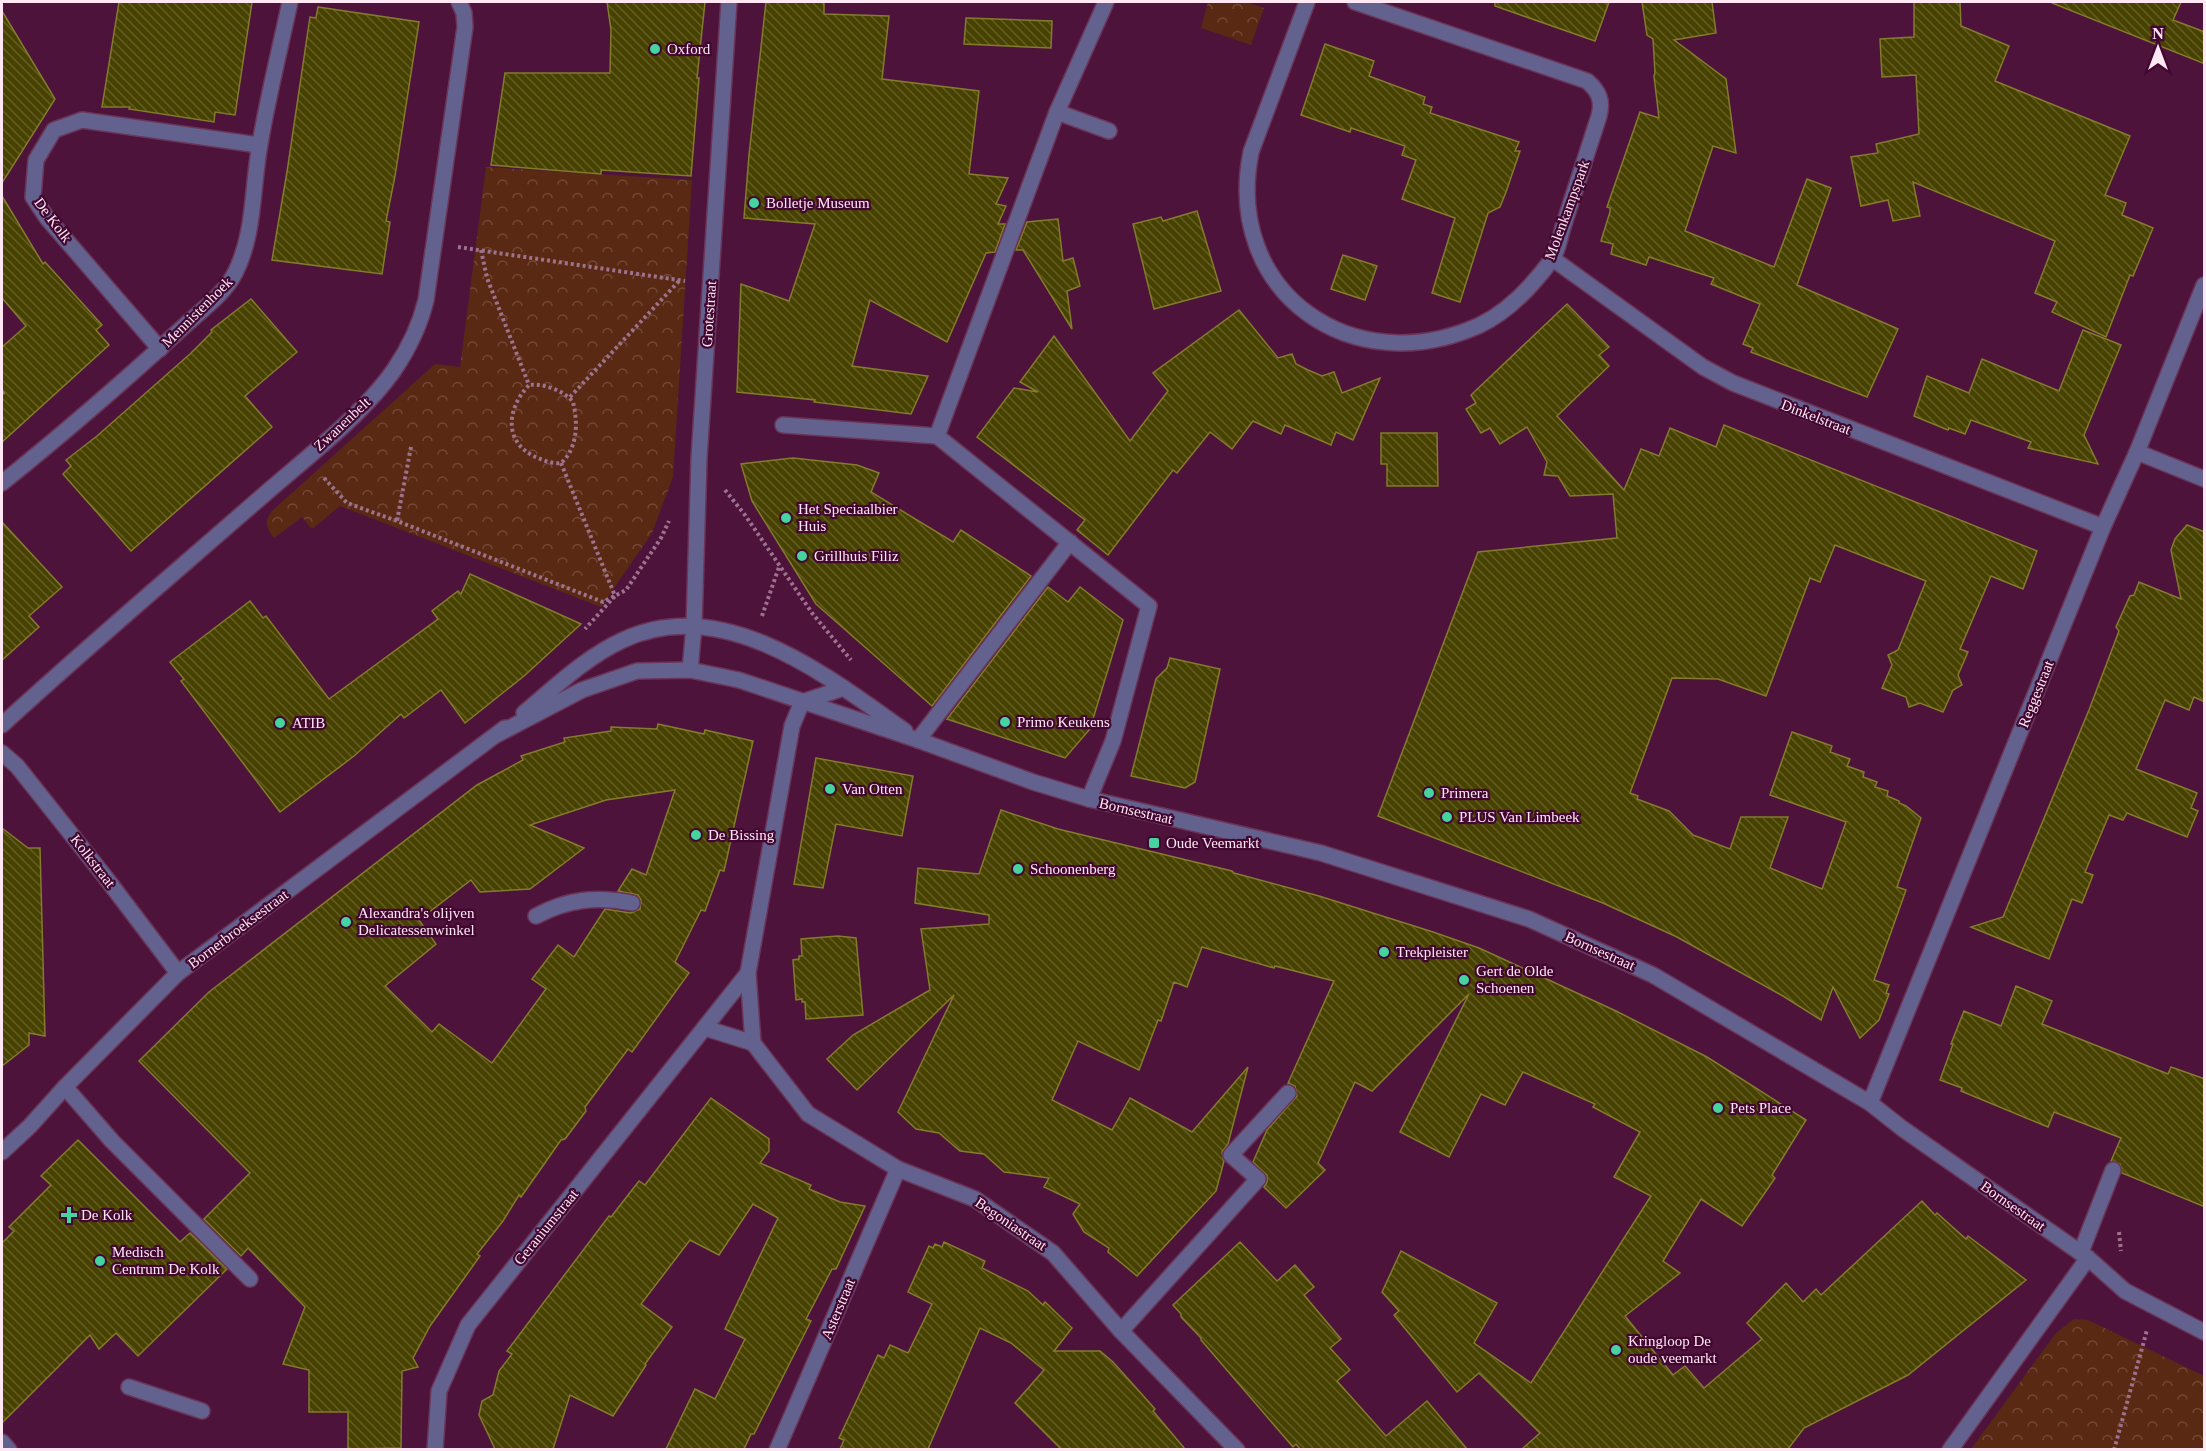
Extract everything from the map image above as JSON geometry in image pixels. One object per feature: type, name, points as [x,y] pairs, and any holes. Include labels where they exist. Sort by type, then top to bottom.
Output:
[{"type":"street","name":"Mennistenhoek","points":[[2,483],[48,447],[160,348],[219,294],[234,276],[248,237],[259,146],[290,2]]},
{"type":"street","name":"Zwanenbelt","points":[[2,725],[84,649],[306,458],[380,388],[402,358],[421,320],[434,244],[465,27],[464,14],[459,2]]},
{"type":"street","name":"Grotestraat","points":[[690,670],[694,626],[699,458],[729,2]]},
{"type":"street","points":[[937,436],[1057,112],[1106,2]]},
{"type":"street","name":"Molenkampspark","points":[[1307,2],[1251,152],[1246,175],[1246,201],[1250,226],[1258,252],[1274,279],[1289,298],[1331,328],[1359,338],[1392,344],[1424,342],[1452,336],[1482,324],[1503,310],[1531,285],[1553,259],[1601,107],[1595,88],[1587,81],[1355,2]]},
{"type":"street","points":[[1057,112],[1109,131]]},
{"type":"street","name":"De Kolk","points":[[160,348],[47,218],[33,197],[36,160],[54,130],[82,120],[259,146]]},
{"type":"street","name":"Dinkelstraat","points":[[1553,259],[1704,367],[1733,383],[2103,527]]},
{"type":"street","name":"Reggestraat","points":[[1870,1103],[2103,527],[2138,452],[2205,285]]},
{"type":"street","points":[[783,425],[937,436],[1149,606],[1113,741],[1089,799]]},
{"type":"street","points":[[2138,452],[2205,479]]},
{"type":"street","points":[[918,740],[1070,542]]},
{"type":"street","name":"Bornsestraat","points":[[694,626],[723,629],[754,638],[773,647],[844,688],[918,740]]},
{"type":"street","name":"Bornerbroeksestraat","points":[[2,1152],[178,973],[498,734],[577,668],[624,640],[660,629],[694,626]]},
{"type":"street","name":"Bornsestraat","points":[[690,670],[739,680],[1089,799],[1321,854],[1529,919],[1653,975],[1870,1103],[1904,1130],[2085,1255],[2125,1291],[2205,1332]]},
{"type":"street","name":"Bornerbroeksestraat","points":[[498,734],[582,690],[638,672],[690,670]]},
{"type":"street","points":[[802,702],[844,688]]},
{"type":"street","name":"Geraniumstraat","points":[[435,1449],[439,1391],[468,1325],[748,973],[792,726],[802,702]]},
{"type":"street","name":"Kolkstraat","points":[[2,753],[17,766],[178,973]]},
{"type":"street","points":[[536,916],[554,906],[585,899],[632,903]]},
{"type":"street","points":[[705,1028],[753,1043],[748,973]]},
{"type":"street","name":"Begoniastraat","points":[[753,1043],[808,1114],[898,1169],[975,1199],[1053,1253],[1121,1331],[1237,1449]]},
{"type":"street","points":[[65,1087],[112,1141],[250,1280]]},
{"type":"street","points":[[1121,1331],[1258,1179],[1231,1155],[1288,1093]]},
{"type":"street","name":"Asterstraat","points":[[777,1449],[898,1169]]},
{"type":"street","points":[[1950,1449],[2085,1255],[2114,1170]]},
{"type":"street","points":[[129,1387],[202,1411]]},
{"type":"street","points":[[2,1442],[9,1449]]},
{"type":"path","points":[[434,244],[711,285]]},
{"type":"path","points":[[481,250],[487,278],[529,385]]},
{"type":"path","points":[[570,397],[680,280]]},
{"type":"path","points":[[529,385],[540,385],[570,397],[575,408],[576,431],[569,453],[561,463]]},
{"type":"path","points":[[529,385],[513,411],[511,426],[514,438],[522,449],[535,457],[561,463]]},
{"type":"path","points":[[396,521],[411,447]]},
{"type":"path","points":[[306,458],[347,503],[603,602],[626,590],[661,538],[670,518]]},
{"type":"path","points":[[699,458],[745,515],[812,613],[857,667]]},
{"type":"path","points":[[561,463],[615,596]]},
{"type":"path","points":[[578,635],[615,596]]},
{"type":"path","points":[[2114,1449],[2153,1306]]},
{"type":"green space","points":[[1208,2],[1246,2],[1264,8],[1251,45],[1201,28]]},
{"type":"green space","points":[[486,167],[692,180],[673,477],[652,533],[601,607],[340,506],[312,529],[302,517],[274,538],[267,525],[272,511],[435,364],[460,367]]},
{"type":"green space","points":[[2074,1319],[2088,1320],[2204,1376],[2204,1449],[1971,1449],[2056,1333]]},
{"type":"building","points":[[119,2],[252,2],[235,115],[215,112],[214,122],[129,109],[130,107],[102,107]]},
{"type":"building","points":[[607,2],[705,2],[697,78],[699,78],[691,176],[601,170],[601,174],[491,165],[505,73],[610,73],[611,30]]},
{"type":"building","points":[[766,2],[824,2],[824,14],[889,16],[882,79],[979,91],[969,174],[1008,178],[996,204],[1006,206],[998,224],[1005,224],[995,252],[986,253],[947,342],[870,300],[852,366],[928,376],[911,414],[814,402],[815,400],[737,392],[741,284],[789,301],[815,224],[744,218]]},
{"type":"building","points":[[1495,2],[1609,2],[1595,41],[1495,6]]},
{"type":"building","points":[[1642,2],[1712,2],[1716,33],[1674,40],[1726,79],[1736,153],[1713,146],[1685,231],[1774,267],[1807,179],[1831,188],[1797,285],[1898,329],[1867,397],[1751,352],[1753,348],[1743,344],[1760,304],[1711,284],[1714,278],[1649,257],[1646,265],[1611,254],[1613,244],[1601,241],[1610,212],[1610,208],[1607,207],[1640,112],[1659,118],[1654,76],[1653,39],[1647,35]]},
{"type":"building","points":[[1914,2],[1960,2],[1961,26],[2009,46],[1995,81],[2130,136],[2105,195],[2126,203],[2122,215],[2153,228],[2133,276],[2130,275],[2106,337],[2052,312],[2057,302],[2035,293],[2055,241],[1913,182],[1920,216],[1893,221],[1888,200],[1861,206],[1851,157],[1878,153],[1876,144],[1919,134],[1916,75],[1882,77],[1880,39],[1914,37]]},
{"type":"building","points":[[2181,2],[2173,20],[2205,32],[2205,64],[2052,3]]},
{"type":"building","points":[[318,7],[419,22],[386,221],[390,222],[382,274],[272,260],[310,17],[316,18]]},
{"type":"building","points":[[2,11],[55,99],[2,183]]},
{"type":"building","points":[[966,18],[1052,21],[1051,48],[964,44]]},
{"type":"building","points":[[1325,44],[1374,61],[1369,76],[1425,97],[1423,104],[1432,107],[1430,113],[1519,142],[1515,151],[1520,151],[1506,192],[1500,207],[1488,213],[1460,302],[1432,293],[1455,218],[1402,199],[1416,160],[1402,155],[1405,146],[1351,128],[1350,132],[1301,115]]},
{"type":"building","points":[[2,196],[43,264],[45,262],[102,325],[96,330],[109,345],[2,442],[2,347],[26,326],[2,298]]},
{"type":"building","points":[[1197,211],[1221,291],[1154,309],[1133,224],[1161,217],[1163,221]]},
{"type":"building","points":[[1058,219],[1063,261],[1073,258],[1080,286],[1067,291],[1072,329],[1023,250],[1016,250],[1027,222]]},
{"type":"building","points":[[1343,255],[1377,266],[1365,300],[1331,289]]},
{"type":"building","points":[[251,299],[297,352],[245,396],[272,427],[131,551],[63,474],[71,466],[66,460],[97,436],[190,354],[212,332],[211,330]]},
{"type":"building","points":[[1567,304],[1609,347],[1599,355],[1609,366],[1557,416],[1624,490],[1641,449],[1659,456],[1670,428],[1716,447],[1724,425],[2037,551],[2023,589],[1991,576],[1960,649],[1968,652],[1958,675],[1962,685],[1953,690],[1943,712],[1920,703],[1909,707],[1906,697],[1882,688],[1892,665],[1888,655],[1898,650],[1926,581],[1835,545],[1820,582],[1810,578],[1766,696],[1718,679],[1672,678],[1630,793],[1638,796],[1637,799],[1669,811],[1693,835],[1730,849],[1741,817],[1788,817],[1770,868],[1822,889],[1846,822],[1770,795],[1792,732],[1832,746],[1830,752],[1850,759],[1847,766],[1864,772],[1863,777],[1877,782],[1875,787],[1888,791],[1887,796],[1899,801],[1921,818],[1897,887],[1906,890],[1874,980],[1889,985],[1886,993],[1889,994],[1879,1020],[1860,1038],[1833,987],[1821,1020],[1783,996],[1677,937],[1603,903],[1378,816],[1478,552],[1617,538],[1613,494],[1570,496],[1558,476],[1544,475],[1547,462],[1527,427],[1500,444],[1490,428],[1481,433],[1466,409],[1476,403],[1471,395]]},
{"type":"building","points":[[1239,310],[1278,358],[1292,354],[1296,364],[1322,376],[1334,372],[1342,393],[1380,378],[1353,440],[1336,432],[1331,445],[1285,425],[1281,434],[1253,421],[1232,449],[1210,432],[1177,473],[1173,470],[1108,555],[1077,530],[1085,520],[977,437],[1014,388],[1038,392],[1020,382],[1054,336],[1130,441],[1168,391],[1153,373]]},
{"type":"building","points":[[2083,330],[2121,345],[2084,435],[2098,464],[2028,448],[2031,442],[1971,420],[1965,434],[1949,428],[1948,430],[1914,416],[1927,376],[1969,393],[1982,359],[2059,391]]},
{"type":"building","points":[[1381,433],[1437,433],[1438,486],[1387,486],[1387,464],[1381,464]]},
{"type":"building","points":[[793,458],[857,465],[879,473],[871,492],[953,542],[961,530],[1031,576],[932,706],[816,604],[752,501],[741,464]]},
{"type":"building","points":[[2,522],[62,587],[29,616],[39,627],[2,660]]},
{"type":"building","points":[[2187,525],[2205,532],[2205,702],[2194,697],[2189,710],[2165,700],[2136,769],[2197,793],[2191,808],[2198,811],[2187,837],[2127,813],[2123,820],[2109,815],[2085,872],[2093,875],[2082,903],[2072,899],[2049,959],[1971,927],[2003,917],[2089,710],[2119,631],[2116,627],[2130,596],[2134,595],[2139,582],[2181,599],[2171,550],[2175,539]]},
{"type":"building","points":[[470,574],[581,624],[524,676],[465,723],[441,690],[404,718],[401,714],[354,756],[280,812],[181,681],[184,679],[170,662],[250,601],[263,618],[266,616],[329,699],[438,619],[432,611],[458,591],[461,594]]},
{"type":"building","points":[[1048,587],[1068,602],[1080,587],[1123,620],[1090,729],[1065,758],[947,719]]},
{"type":"building","points":[[1170,658],[1220,669],[1195,782],[1185,788],[1131,776],[1156,679],[1167,668]]},
{"type":"building","points":[[658,724],[704,734],[705,730],[753,741],[724,871],[720,870],[705,911],[701,910],[675,962],[689,973],[632,1052],[628,1049],[585,1107],[586,1111],[565,1139],[561,1140],[521,1197],[519,1195],[503,1221],[477,1254],[480,1256],[430,1326],[413,1358],[418,1367],[402,1371],[401,1448],[348,1449],[348,1412],[309,1412],[309,1370],[283,1364],[305,1307],[248,1248],[241,1256],[204,1219],[250,1173],[139,1061],[209,992],[477,785],[523,760],[521,756],[565,742],[564,738],[611,731],[611,727],[657,729]],"holes":[[[675,790],[646,875],[632,869],[618,891],[638,895],[641,900],[640,909],[631,913],[605,909],[574,957],[558,945],[532,979],[546,989],[492,1063],[439,1024],[432,1032],[385,986],[436,944],[419,920],[471,880],[480,892],[530,889],[584,848],[530,825],[606,800]]]},
{"type":"building","points":[[816,758],[913,776],[902,836],[836,824],[823,888],[794,884]]},
{"type":"building","points":[[1001,810],[1058,829],[1232,871],[1319,896],[1479,948],[1616,1011],[1707,1057],[1806,1120],[1772,1175],[1775,1178],[1742,1226],[1701,1199],[1663,1261],[1680,1273],[1625,1316],[1673,1375],[1685,1366],[1704,1388],[1762,1339],[1747,1323],[1786,1283],[1803,1302],[1816,1289],[1821,1295],[1922,1201],[1935,1215],[1937,1213],[1966,1239],[1968,1236],[2026,1280],[1908,1375],[1804,1428],[1788,1449],[1522,1449],[1540,1433],[1479,1373],[1457,1392],[1394,1315],[1399,1311],[1382,1292],[1401,1251],[1497,1303],[1474,1343],[1531,1383],[1651,1196],[1614,1177],[1640,1132],[1593,1107],[1595,1104],[1523,1072],[1505,1105],[1481,1094],[1449,1157],[1400,1132],[1469,994],[1372,1091],[1355,1082],[1318,1163],[1325,1170],[1286,1208],[1264,1187],[1267,1175],[1253,1162],[1267,1130],[1297,1096],[1295,1086],[1288,1083],[1334,981],[1275,966],[1274,968],[1202,947],[1187,987],[1174,982],[1161,1021],[1158,1020],[1139,1070],[1078,1041],[1052,1100],[1112,1130],[1130,1098],[1192,1132],[1248,1067],[1228,1144],[1222,1152],[1224,1161],[1216,1191],[1137,1276],[1108,1252],[1109,1248],[1084,1232],[1073,1214],[1080,1204],[1044,1187],[1049,1178],[1004,1172],[984,1154],[960,1151],[939,1133],[916,1129],[898,1112],[954,995],[857,1090],[827,1059],[853,1035],[930,990],[921,929],[989,924],[989,915],[915,903],[918,868],[979,874]]},
{"type":"building","points":[[2,828],[28,848],[40,848],[45,1036],[29,1033],[29,1045],[2,1066]]},
{"type":"building","points":[[838,936],[856,938],[863,1015],[806,1019],[805,1002],[802,1002],[802,999],[796,1000],[793,960],[802,956],[801,939]]},
{"type":"building","points":[[2016,986],[2052,1001],[2042,1024],[2168,1074],[2171,1067],[2205,1079],[2205,1207],[2122,1173],[2120,1164],[2111,1161],[2121,1138],[2054,1112],[2048,1127],[1940,1080],[1964,1011],[2001,1026]]},
{"type":"building","points":[[711,1098],[769,1139],[769,1151],[760,1163],[811,1185],[809,1189],[840,1202],[865,1206],[836,1269],[832,1269],[806,1319],[811,1321],[754,1434],[751,1434],[744,1449],[666,1449],[695,1389],[715,1399],[745,1339],[725,1329],[778,1218],[753,1204],[719,1255],[690,1240],[641,1304],[672,1327],[645,1364],[613,1416],[570,1395],[553,1449],[495,1449],[479,1415],[482,1401],[493,1395],[499,1371],[512,1354],[507,1351],[609,1216],[611,1217],[639,1181],[645,1185]]},
{"type":"building","name":"Medisch Centrum De Kolk","points":[[78,1140],[180,1242],[190,1233],[227,1269],[138,1356],[116,1333],[99,1349],[90,1335],[2,1423],[2,1243],[14,1231],[9,1227],[51,1185],[41,1176]]},
{"type":"building","points":[[944,1242],[985,1261],[982,1268],[1028,1291],[1043,1305],[1045,1302],[1072,1328],[1054,1351],[1100,1351],[1113,1362],[1155,1409],[1153,1411],[1185,1449],[1061,1449],[1015,1403],[1044,1370],[1011,1343],[980,1328],[928,1449],[840,1449],[844,1440],[839,1438],[878,1355],[884,1358],[890,1345],[908,1353],[932,1304],[908,1292],[929,1246],[933,1248],[935,1244],[942,1247]]},
{"type":"building","points":[[1240,1242],[1277,1281],[1295,1265],[1314,1287],[1304,1295],[1341,1339],[1330,1348],[1350,1370],[1337,1381],[1386,1436],[1427,1401],[1467,1449],[1300,1449],[1296,1444],[1293,1447],[1173,1305]]},
{"type":"place","name":"Oxford","points":[[655,49]]},
{"type":"place","name":"Bolletje Museum","points":[[754,203]]},
{"type":"place","name":"Het Speciaalbier Huis","points":[[786,518]]},
{"type":"place","name":"Grillhuis Filiz","points":[[802,556]]},
{"type":"place","name":"Primo Keukens","points":[[1005,722]]},
{"type":"place","name":"ATIB","points":[[280,723]]},
{"type":"place","name":"Van Otten","points":[[830,789]]},
{"type":"place","name":"Primera","points":[[1429,793]]},
{"type":"place","name":"PLUS Van Limbeek","points":[[1447,817]]},
{"type":"place","name":"De Bissing","points":[[696,835]]},
{"type":"place","name":"Oude Veemarkt","points":[[1154,843]]},
{"type":"place","name":"Schoonenberg","points":[[1018,869]]},
{"type":"place","name":"Alexandra's olijven Delicatessenwinkel","points":[[346,922]]},
{"type":"place","name":"Trekpleister","points":[[1384,952]]},
{"type":"place","name":"Gert de Olde Schoenen","points":[[1464,980]]},
{"type":"place","name":"Pets Place","points":[[1718,1108]]},
{"type":"place","name":"De Kolk","points":[[69,1215]]},
{"type":"place","name":"Medisch Centrum De Kolk","points":[[100,1261]]},
{"type":"place","name":"Kringloop De oude veemarkt","points":[[1616,1350]]}]
